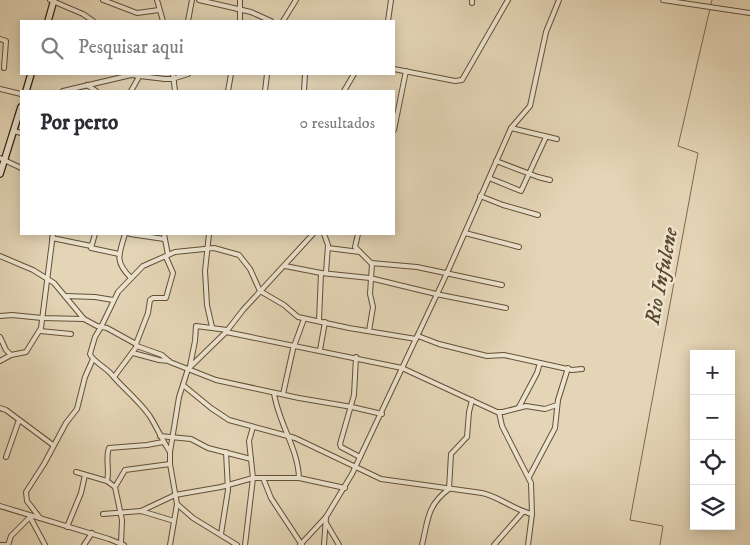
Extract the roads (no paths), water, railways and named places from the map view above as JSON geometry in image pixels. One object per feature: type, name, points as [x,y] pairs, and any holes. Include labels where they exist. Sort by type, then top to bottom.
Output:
[{"type":"street","points":[[103,0],[137,13],[159,10]]},
{"type":"street","points":[[157,0],[163,20]]},
{"type":"street","points":[[188,20],[192,0]]},
{"type":"street","points":[[199,0],[251,12],[269,20]]},
{"type":"street","points":[[240,0],[240,20]]},
{"type":"street","points":[[284,20],[296,0]]},
{"type":"street","points":[[388,20],[390,0]]},
{"type":"street","points":[[395,69],[454,81],[462,80],[508,0]]},
{"type":"street","points":[[263,478],[271,498],[301,544],[326,517],[345,488],[382,414],[511,128],[530,106],[546,32],[559,0]]},
{"type":"street","points":[[663,0],[750,13]]},
{"type":"street","points":[[48,20],[53,1],[83,14],[92,20]]},
{"type":"street","points":[[0,39],[6,41],[4,68]]},
{"type":"street","points":[[395,125],[406,71]]},
{"type":"street","points":[[26,90],[31,75]]},
{"type":"street","points":[[67,90],[131,75],[140,75],[166,79],[174,76],[175,90]]},
{"type":"street","points":[[132,90],[140,75]]},
{"type":"street","points":[[228,90],[231,75]]},
{"type":"street","points":[[265,90],[267,75]]},
{"type":"street","points":[[304,90],[305,75]]},
{"type":"street","points":[[345,90],[353,75]]},
{"type":"street","points":[[87,85],[94,90]]},
{"type":"street","points":[[0,89],[20,94]]},
{"type":"street","points":[[0,174],[2,159],[14,131],[20,110]]},
{"type":"street","points":[[511,128],[557,139]]},
{"type":"street","points":[[14,131],[20,133]]},
{"type":"street","points":[[489,178],[520,191],[523,189],[546,137]]},
{"type":"street","points":[[2,159],[20,168]]},
{"type":"street","points":[[496,162],[550,180]]},
{"type":"street","points":[[480,196],[538,215]]},
{"type":"street","points":[[464,233],[519,247]]},
{"type":"street","points":[[91,246],[95,235]]},
{"type":"street","points":[[125,235],[119,254],[119,262],[122,269],[131,278]]},
{"type":"street","points":[[137,235],[164,239]]},
{"type":"street","points":[[114,377],[137,345],[151,298],[166,298],[173,273],[167,256],[164,235]]},
{"type":"street","points":[[209,235],[209,249],[205,271],[208,313],[212,327]]},
{"type":"street","points":[[189,367],[226,331],[312,235]]},
{"type":"street","points":[[324,235],[328,248],[326,274]]},
{"type":"street","points":[[358,235],[354,246],[371,263],[402,265],[502,285]]},
{"type":"street","points":[[0,361],[11,355],[28,350],[40,331],[53,236],[91,246],[91,248],[119,254]]},
{"type":"street","points":[[328,248],[360,252]]},
{"type":"street","points":[[170,452],[147,413],[90,354],[92,344],[120,289],[143,266],[181,250],[219,249],[239,255],[250,269],[260,291],[284,305],[298,317],[304,319],[369,331],[417,337],[487,356],[504,355],[572,370],[582,369]]},
{"type":"street","points":[[0,256],[46,278],[57,286],[84,319]]},
{"type":"street","points":[[369,331],[373,307],[370,294],[371,263]]},
{"type":"street","points":[[285,266],[326,274],[370,278],[506,308]]},
{"type":"street","points":[[319,321],[321,273]]},
{"type":"street","points":[[65,296],[113,300]]},
{"type":"street","points":[[0,316],[84,319],[162,355],[169,361]]},
{"type":"street","points":[[283,394],[295,345],[304,319]]},
{"type":"street","points":[[320,350],[325,322]]},
{"type":"street","points":[[170,545],[176,504],[170,452],[179,397],[195,342],[196,326],[212,327],[402,368],[499,412],[519,407],[545,410],[557,405]]},
{"type":"street","points":[[40,331],[71,334]]},
{"type":"street","points":[[0,338],[11,355]]},
{"type":"street","points":[[133,353],[189,367],[194,372],[216,380],[382,414]]},
{"type":"street","points":[[356,357],[352,407],[340,446],[360,458]]},
{"type":"street","points":[[40,518],[30,505],[26,494],[66,423],[78,409],[85,377],[93,359]]},
{"type":"street","points":[[519,407],[537,373],[540,363]]},
{"type":"street","points":[[529,478],[555,428],[557,405],[568,368]]},
{"type":"street","points":[[183,385],[225,417],[289,437],[386,481],[471,491],[494,496],[523,512],[532,514]]},
{"type":"street","points":[[274,393],[278,410],[298,466],[298,478]]},
{"type":"street","points":[[422,545],[433,504],[449,489],[451,454],[467,437],[472,400]]},
{"type":"street","points":[[0,408],[6,410],[53,445]]},
{"type":"street","points":[[499,412],[502,426],[531,483],[532,514],[528,545]]},
{"type":"street","points":[[6,457],[19,420]]},
{"type":"street","points":[[245,545],[253,478],[249,441],[253,427]]},
{"type":"street","points":[[160,436],[193,439],[203,446],[251,459]]},
{"type":"street","points":[[107,481],[109,474],[107,455],[109,448],[163,442]]},
{"type":"street","points":[[221,534],[228,485],[226,452]]},
{"type":"street","points":[[115,487],[125,470],[170,464]]},
{"type":"street","points":[[0,506],[30,517],[40,518],[92,533],[115,543],[123,544],[121,513],[115,487],[107,481],[76,472]]},
{"type":"street","points":[[68,527],[85,474]]},
{"type":"street","points":[[103,514],[141,511],[175,495],[228,485],[253,478],[298,478],[345,488]]},
{"type":"street","points":[[176,504],[193,518],[237,545]]},
{"type":"street","points":[[141,511],[174,521]]},
{"type":"street","points":[[494,545],[523,512]]},
{"type":"street","points":[[0,545],[8,545],[11,536],[30,517]]},
{"type":"street","points":[[30,517],[44,545]]},
{"type":"street","points":[[324,545],[326,517]]},
{"type":"street","points":[[326,523],[339,545]]},
{"type":"street","points":[[84,545],[92,533]]},
{"type":"waterway","name":"Rio Infulene","points":[[660,545],[663,526],[630,520],[698,153],[678,146],[712,0]]}]
